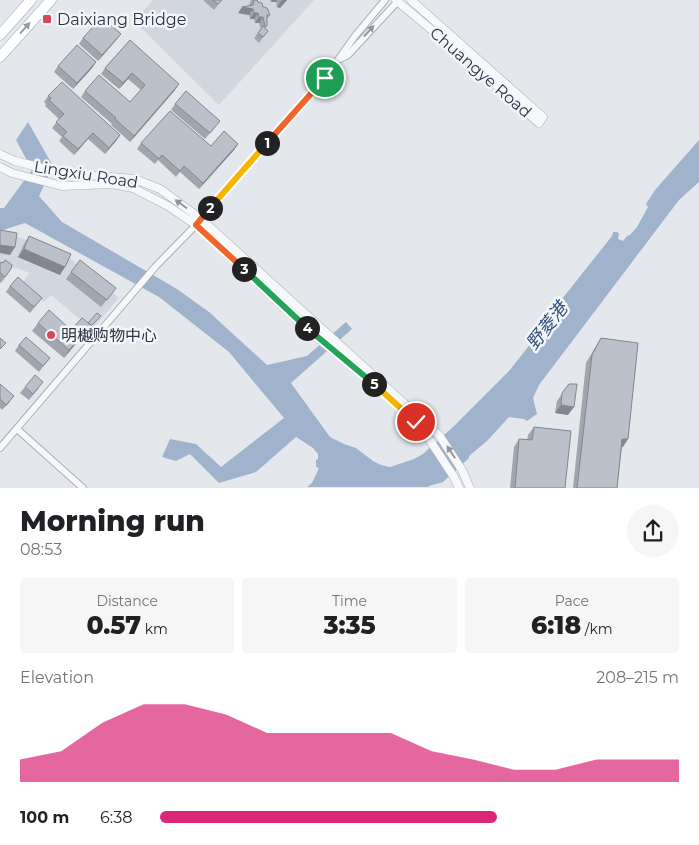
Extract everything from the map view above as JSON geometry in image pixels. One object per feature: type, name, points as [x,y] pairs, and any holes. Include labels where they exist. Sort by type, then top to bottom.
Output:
[{"type":"main road","points":[[0,35],[31,0]]},
{"type":"main road","points":[[0,56],[51,0]]},
{"type":"street","points":[[0,448],[156,266],[198,222],[325,78],[355,36],[385,0]]},
{"type":"street","points":[[339,60],[348,55],[397,0]]},
{"type":"street","name":"Chuangye Road","points":[[397,0],[539,123],[544,117],[411,0]]},
{"type":"street","name":"Lingxiu Road","points":[[0,154],[15,161],[62,173],[136,179],[160,189],[344,347],[439,435],[462,470],[470,488]]},
{"type":"street","name":"Lingxiu Road","points":[[0,167],[12,173],[62,186],[112,184],[133,188],[198,222],[315,336],[356,368],[416,422],[454,477],[459,488]]},
{"type":"street","points":[[17,428],[83,488]]},
{"type":"shaded area","points":[[153,0],[314,0],[219,105],[134,21]]},
{"type":"shaded area","points":[[0,234],[19,237],[71,259],[119,298],[88,334],[77,325],[81,320],[51,295],[44,302],[22,283],[30,273],[0,265]]},
{"type":"water","name":"野菱港","points":[[28,122],[53,166],[39,196],[62,222],[177,289],[209,312],[267,365],[307,356],[346,322],[352,329],[291,383],[330,437],[356,448],[381,465],[390,467],[423,454],[509,371],[558,304],[612,236],[613,232],[617,232],[619,234],[618,239],[623,241],[629,236],[637,227],[648,207],[646,204],[655,190],[699,140],[699,182],[679,200],[539,385],[533,398],[537,414],[527,421],[509,417],[487,441],[443,482],[428,487],[307,487],[312,483],[319,468],[316,467],[318,454],[313,448],[296,437],[256,472],[219,483],[190,454],[176,461],[162,457],[170,439],[196,444],[221,467],[284,418],[229,352],[159,297],[25,223],[0,231],[0,208],[4,208],[32,170],[16,140]]},
{"type":"building","points":[[213,0],[222,0],[218,4]]},
{"type":"building","points":[[254,0],[262,3],[263,7],[267,8],[270,15],[267,15],[267,26],[265,26],[263,17],[259,17],[258,13],[254,13],[253,9],[242,7],[253,5]]},
{"type":"building","points":[[102,17],[121,34],[102,55],[83,38]]},
{"type":"building","points":[[263,26],[268,31],[263,37],[258,33]]},
{"type":"building","points":[[130,40],[179,84],[134,136],[85,91],[99,75],[130,102],[145,85],[132,73],[123,83],[105,68]]},
{"type":"building","points":[[77,45],[96,62],[77,83],[58,66]]},
{"type":"building","points":[[62,82],[120,135],[109,148],[93,133],[78,149],[63,136],[67,132],[56,122],[64,114],[49,100],[51,98],[48,96]]},
{"type":"building","points":[[186,91],[220,121],[210,133],[175,104]]},
{"type":"building","points":[[170,111],[211,146],[224,131],[238,144],[203,183],[184,166],[180,171],[162,155],[159,159],[141,143]]},
{"type":"building","points":[[0,230],[17,233],[15,247],[0,245]]},
{"type":"building","points":[[29,236],[71,254],[65,267],[24,249]]},
{"type":"building","points":[[5,260],[12,265],[5,277],[0,273],[0,263],[3,263]]},
{"type":"building","points":[[80,260],[116,288],[107,300],[71,272]]},
{"type":"building","points":[[18,277],[42,298],[34,307],[10,286]]},
{"type":"building","points":[[49,310],[71,330],[82,318],[91,325],[69,350],[38,323]]},
{"type":"building","points":[[97,313],[101,316],[91,326],[88,323]]},
{"type":"building","points":[[26,337],[50,358],[43,366],[19,345]]},
{"type":"building","points":[[0,338],[6,343],[0,349]]},
{"type":"building","points":[[601,338],[638,343],[628,439],[622,439],[617,488],[577,488],[592,355]]},
{"type":"building","points":[[35,375],[43,382],[33,394],[25,387]]},
{"type":"building","points":[[0,384],[14,396],[6,405],[0,399]]},
{"type":"building","points":[[569,384],[577,384],[574,407],[561,405],[562,393]]},
{"type":"building","points":[[534,427],[571,431],[565,488],[515,488],[519,439],[532,440]]},
{"type":"place","name":"Daixiang Bridge","points":[[47,19]]},
{"type":"place","name":"明樾购物中心","points":[[51,335]]},
{"type":"route","points":[[325,78],[196,225],[315,336],[356,368],[416,422]]}]
